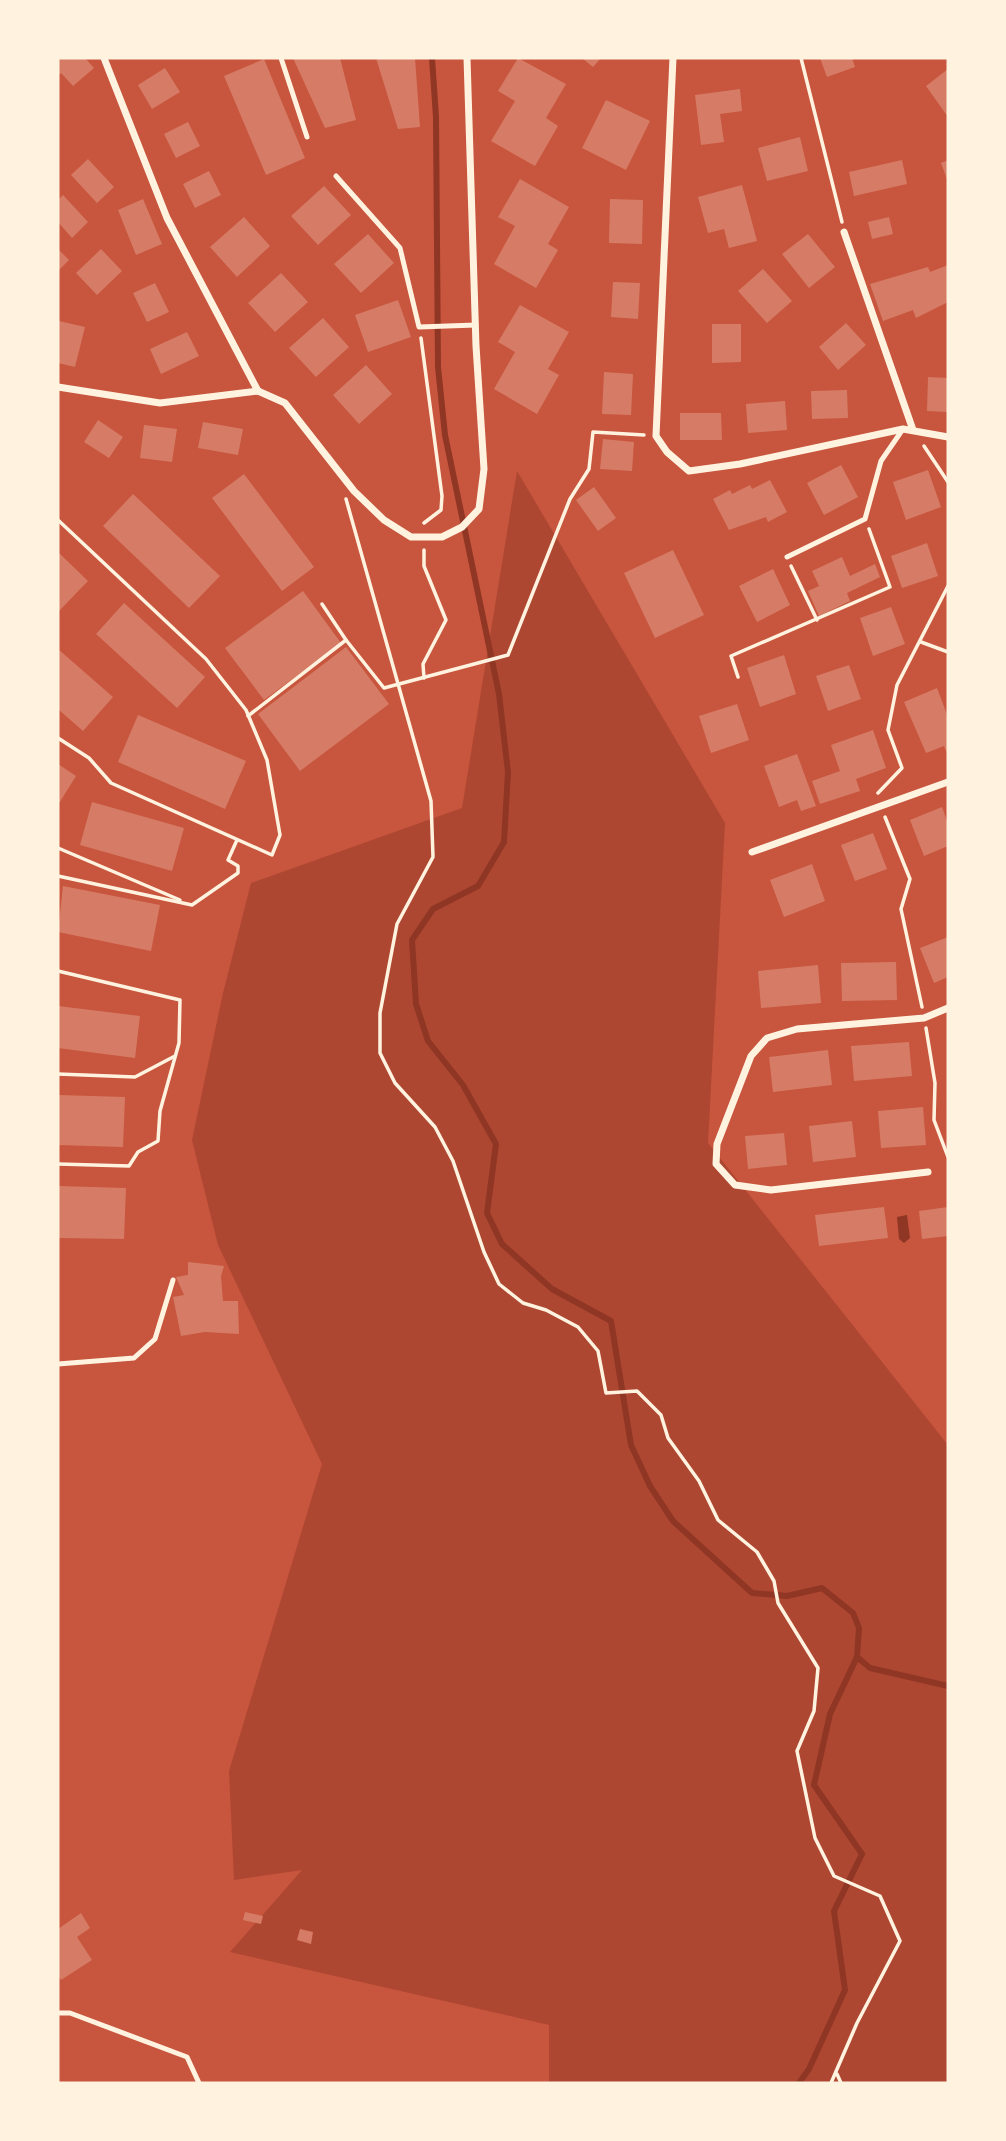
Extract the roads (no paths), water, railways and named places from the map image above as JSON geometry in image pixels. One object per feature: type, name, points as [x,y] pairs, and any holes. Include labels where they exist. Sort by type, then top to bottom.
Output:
[{"type":"street","points":[[104,58],[167,218],[258,391]]},
{"type":"street","points":[[58,387],[160,403],[258,391],[285,403],[354,491],[384,520],[411,537],[442,537],[463,527],[479,509],[484,469],[467,58]]},
{"type":"street","points":[[673,58],[656,436],[667,452],[689,471],[740,464],[903,429],[948,437]]},
{"type":"street","points":[[844,232],[913,430]]},
{"type":"street","points":[[752,852],[948,782]]},
{"type":"street","points":[[929,1172],[771,1190],[735,1185],[716,1164],[717,1144],[751,1056],[766,1038],[797,1029],[924,1018],[948,1008]]},
{"type":"lane","points":[[281,58],[307,137]]},
{"type":"lane","points":[[337,176],[400,248],[419,327],[476,325]]},
{"type":"lane","points":[[788,557],[865,519],[881,461],[903,429]]},
{"type":"lane","points":[[58,1364],[134,1358],[155,1339],[173,1280]]},
{"type":"lane","points":[[58,2013],[70,2013],[187,2057],[200,2083]]},
{"type":"waterway","points":[[432,58],[436,117],[438,367],[445,435],[499,694],[508,772],[504,842],[478,886],[433,909],[412,940],[416,1004],[428,1041],[463,1085],[496,1144],[487,1213],[502,1244],[552,1289],[611,1321],[631,1445],[650,1486],[673,1521],[752,1593],[787,1596],[822,1588],[853,1613],[859,1628],[857,1657],[830,1714],[814,1785],[862,1854],[834,1911],[845,1990],[809,2069],[799,2083]]},
{"type":"waterway","points":[[857,1657],[870,1668],[948,1686]]}]
